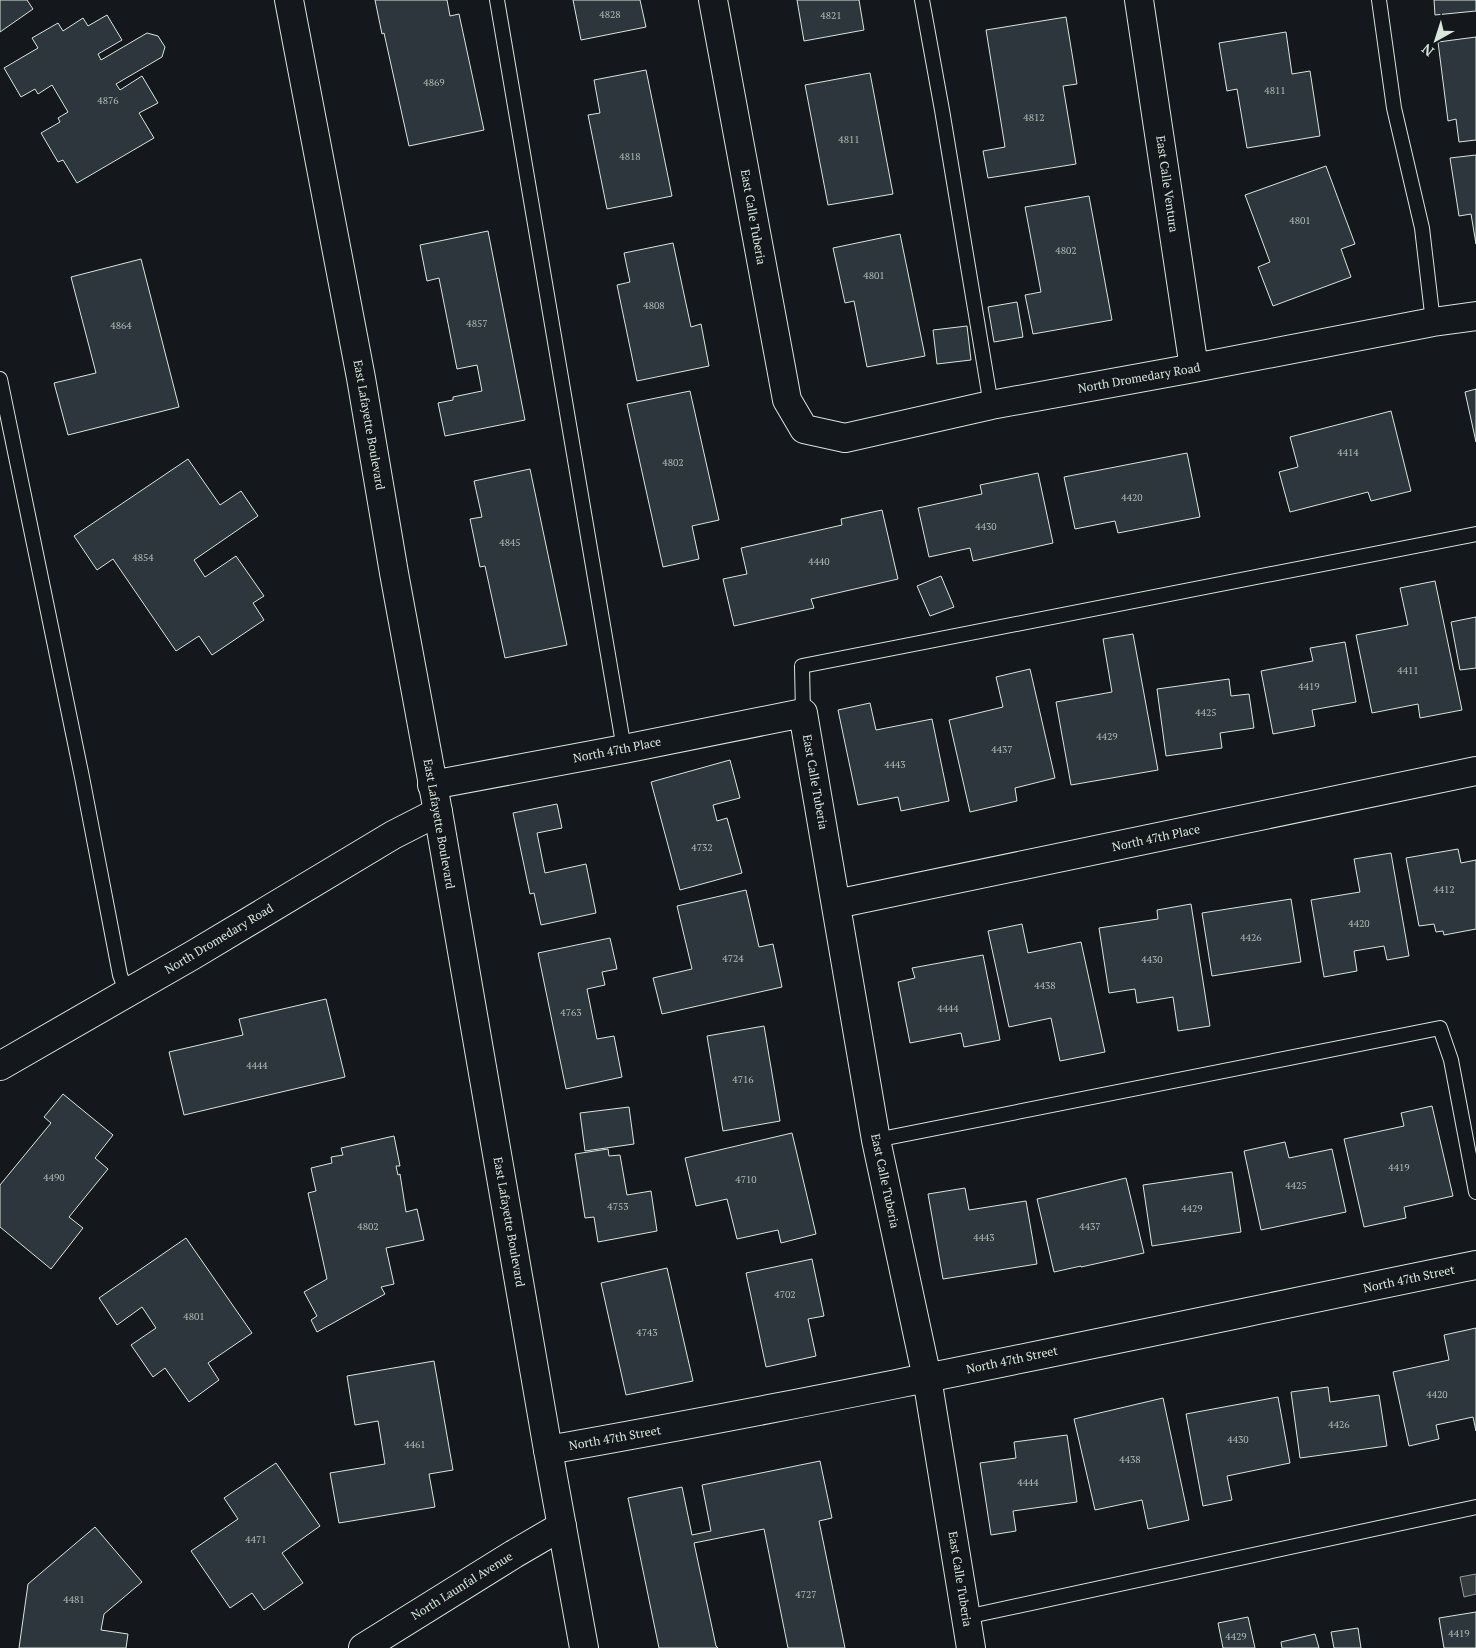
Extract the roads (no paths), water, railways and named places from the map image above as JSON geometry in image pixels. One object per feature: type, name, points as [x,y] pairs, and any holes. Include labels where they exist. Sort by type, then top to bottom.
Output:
[{"type":"street","name":"East Lafayette Boulevard","points":[[289,0],[361,378],[584,1648]]},
{"type":"street","name":"East Calle Tuberia","points":[[713,0],[786,400],[804,429]]},
{"type":"street","name":"East Calle Ventura","points":[[1139,0],[1194,368]]},
{"type":"street","name":"North Dromedary Road","points":[[804,429],[845,438],[990,404],[1194,368],[1433,322],[1476,316]]},
{"type":"street","name":"North 47th Place","points":[[432,785],[803,713]]},
{"type":"street","name":"East Calle Tuberia","points":[[803,713],[876,1140],[927,1378],[971,1648]]},
{"type":"street","name":"North 47th Place","points":[[836,904],[1476,771]]},
{"type":"street","name":"North Dromedary Road","points":[[0,1066],[393,835],[438,812]]},
{"type":"street","name":"North 47th Street","points":[[548,1450],[853,1394],[1476,1265]]},
{"type":"street","name":"North Launfal Avenue","points":[[363,1648],[562,1526]]},
{"type":"lane","points":[[497,0],[624,749]]},
{"type":"lane","points":[[922,0],[990,404]]},
{"type":"lane","points":[[1379,0],[1394,108],[1422,228],[1433,322]]},
{"type":"lane","points":[[0,379],[80,767],[120,976],[127,993]]},
{"type":"lane","points":[[803,713],[802,666],[1476,534]]},
{"type":"lane","points":[[876,1140],[1440,1028],[1451,1060],[1476,1192]]},
{"type":"lane","points":[[966,1617],[1476,1507]]}]
